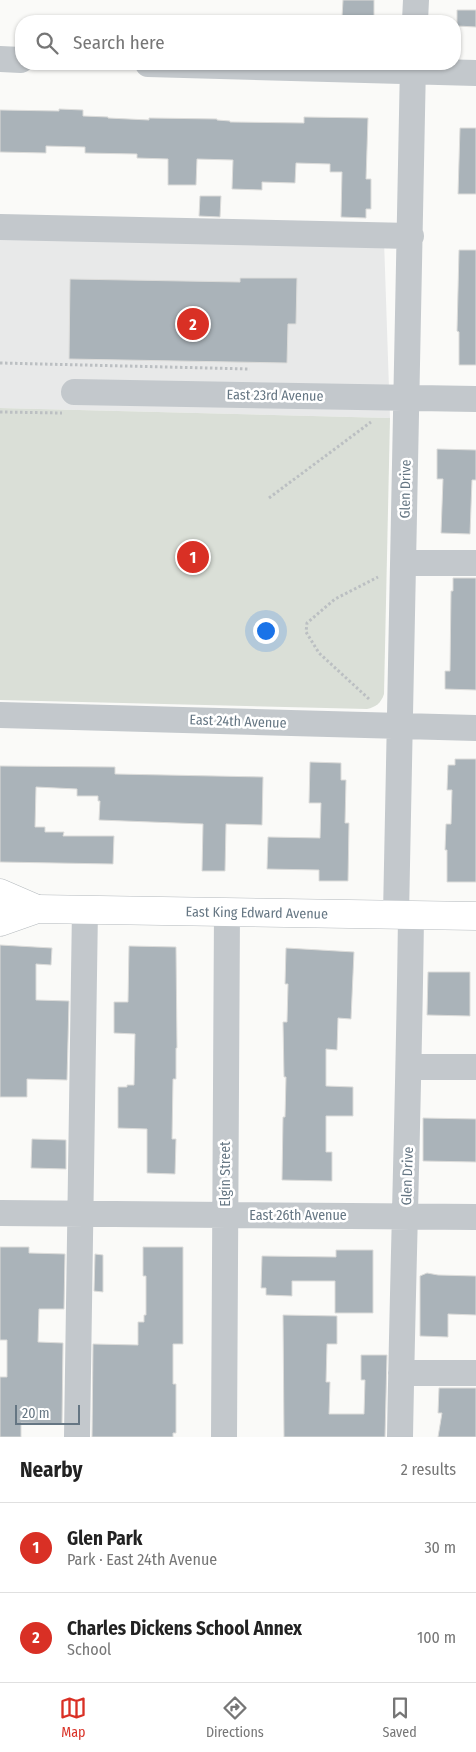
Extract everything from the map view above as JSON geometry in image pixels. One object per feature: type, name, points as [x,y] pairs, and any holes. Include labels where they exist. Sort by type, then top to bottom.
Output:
[{"type":"main road","name":"East King Edward Avenue","points":[[0,893],[37,908],[476,916]]},
{"type":"main road","name":"East King Edward Avenue","points":[[0,922],[37,908]]},
{"type":"street","points":[[415,15],[416,0]]},
{"type":"street","points":[[0,59],[15,60]]},
{"type":"street","name":"Glen Drive","points":[[400,1437],[410,1067],[403,915],[399,726],[411,236],[413,70]]},
{"type":"street","points":[[438,70],[476,73]]},
{"type":"street","points":[[0,227],[411,236]]},
{"type":"street","name":"East 23rd Avenue","points":[[74,392],[476,399]]},
{"type":"street","points":[[403,563],[476,563]]},
{"type":"street","name":"East 24th Avenue","points":[[0,715],[476,728]]},
{"type":"street","points":[[77,1437],[85,909]]},
{"type":"street","name":"Elgin Street","points":[[224,1437],[227,912]]},
{"type":"street","points":[[410,1067],[476,1067]]},
{"type":"street","name":"East 26th Avenue","points":[[0,1213],[476,1217]]},
{"type":"street","points":[[401,1373],[476,1374]]},
{"type":"path","points":[[0,363],[256,369]]},
{"type":"path","points":[[269,498],[373,420]]},
{"type":"path","points":[[369,699],[319,654],[306,632],[306,623],[335,599],[378,577]]},
{"type":"shaded area","points":[[0,233],[384,240],[390,418],[0,408]]},
{"type":"shaded area","points":[[0,408],[390,418],[384,694],[380,702],[376,706],[367,709],[0,700]]},
{"type":"building","points":[[343,0],[374,0],[374,15],[342,15]]},
{"type":"building","points":[[457,10],[476,10],[476,27],[461,26],[461,15],[457,15]]},
{"type":"building","points":[[59,109],[83,110],[83,116],[149,120],[149,118],[217,119],[230,122],[304,123],[304,117],[368,118],[366,179],[371,179],[371,209],[366,209],[366,218],[341,217],[342,172],[330,172],[330,164],[296,163],[295,183],[262,182],[262,190],[232,189],[233,160],[197,159],[196,185],[168,185],[168,159],[137,158],[137,154],[85,153],[85,147],[46,146],[46,153],[0,152],[0,110],[59,111]]},
{"type":"building","points":[[460,128],[476,128],[476,194],[458,194]]},
{"type":"building","points":[[200,196],[221,196],[220,217],[199,216]]},
{"type":"building","points":[[459,250],[476,250],[476,365],[459,365],[459,332],[457,331]]},
{"type":"building","points":[[240,278],[297,278],[296,324],[288,324],[287,363],[69,359],[70,279],[240,282]]},
{"type":"building","points":[[437,449],[476,450],[476,480],[472,480],[470,534],[441,533],[443,479],[437,479]]},
{"type":"building","points":[[453,578],[476,578],[476,690],[445,689],[445,671],[450,671],[451,591],[453,591]]},
{"type":"building","points":[[455,759],[476,759],[476,882],[447,882],[446,824],[451,824],[452,790],[447,790],[448,765],[455,765]]},
{"type":"building","points":[[310,762],[341,763],[341,780],[346,780],[345,823],[349,823],[348,881],[319,881],[319,870],[267,869],[268,837],[320,838],[321,803],[309,803]]},
{"type":"building","points":[[0,766],[115,767],[115,774],[263,777],[262,825],[226,824],[225,871],[202,871],[203,824],[99,820],[100,801],[98,801],[98,796],[77,796],[77,789],[36,787],[35,827],[45,827],[45,832],[64,832],[63,836],[114,836],[113,864],[0,862]]},
{"type":"building","points":[[0,945],[52,948],[51,965],[36,964],[36,1000],[69,1001],[67,1080],[27,1079],[27,1097],[0,1097]]},
{"type":"building","points":[[129,946],[176,947],[177,1048],[176,1079],[173,1079],[172,1139],[176,1139],[175,1174],[147,1173],[147,1129],[118,1128],[118,1087],[134,1085],[135,1034],[114,1033],[114,1002],[128,1002]]},
{"type":"building","points":[[286,948],[354,952],[351,1019],[338,1018],[337,1050],[326,1049],[326,1086],[353,1087],[353,1116],[326,1116],[326,1152],[332,1152],[332,1181],[282,1180],[286,1077],[284,1077],[283,1022],[287,1022],[288,984],[285,984]]},
{"type":"building","points":[[428,972],[470,972],[470,1016],[427,1015]]},
{"type":"building","points":[[423,1118],[476,1119],[476,1162],[423,1161]]},
{"type":"building","points":[[32,1139],[66,1140],[66,1169],[31,1168]]},
{"type":"building","points":[[0,1247],[29,1247],[29,1253],[65,1254],[64,1309],[39,1309],[38,1342],[63,1343],[62,1424],[21,1423],[21,1437],[0,1437],[0,1377],[7,1377],[7,1340],[0,1340]]},
{"type":"building","points":[[143,1247],[183,1247],[183,1344],[173,1344],[173,1384],[176,1384],[176,1433],[173,1433],[173,1437],[92,1437],[93,1344],[138,1345],[138,1322],[144,1322],[144,1315],[146,1315],[146,1276],[143,1276]]},
{"type":"building","points":[[336,1250],[373,1250],[373,1313],[335,1313],[335,1281],[292,1281],[292,1296],[266,1295],[266,1288],[261,1288],[262,1256],[336,1257]]},
{"type":"building","points":[[95,1254],[103,1255],[103,1292],[94,1291]]},
{"type":"building","points":[[427,1273],[476,1276],[476,1315],[448,1314],[448,1337],[420,1336],[420,1276]]},
{"type":"building","points":[[283,1315],[337,1316],[337,1344],[327,1344],[326,1382],[330,1382],[329,1414],[364,1414],[365,1380],[361,1380],[361,1355],[387,1355],[385,1437],[284,1437]]},
{"type":"building","points":[[439,1388],[476,1388],[476,1437],[438,1437],[442,1413],[438,1413]]},
{"type":"place","name":"Charles Dickens School Annex","points":[[193,324]]},
{"type":"place","name":"Glen Park","points":[[193,557]]}]
